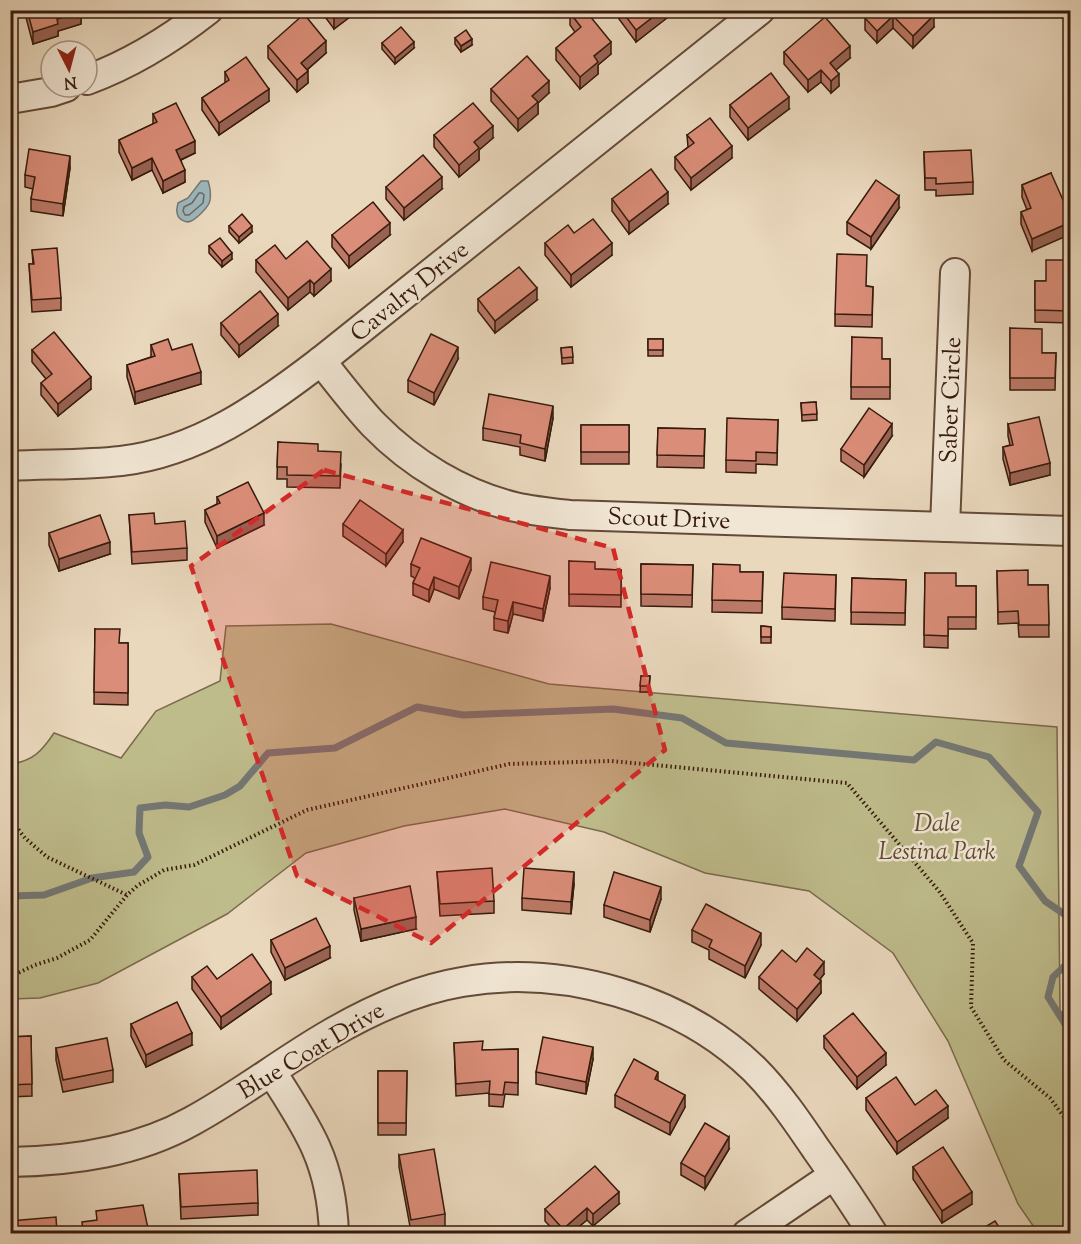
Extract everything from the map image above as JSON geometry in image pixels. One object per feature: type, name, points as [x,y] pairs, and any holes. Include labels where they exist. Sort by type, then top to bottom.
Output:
[{"type":"street","points":[[99,76],[149,52],[208,10]]},
{"type":"street","name":"Cavalry Drive","points":[[10,466],[121,461],[151,455],[208,436],[242,418],[321,361],[760,10]]},
{"type":"street","points":[[10,99],[39,94]]},
{"type":"street","name":"Saber Circle","points":[[945,527],[955,273]]},
{"type":"street","name":"Scout Drive","points":[[321,361],[374,424],[413,458],[436,474],[461,487],[514,507],[570,515],[1071,531]]},
{"type":"street","name":"Blue Coat Drive","points":[[10,1162],[95,1155],[152,1139],[192,1122],[327,1035],[391,1002],[462,982],[501,978],[545,979],[584,984],[619,992],[660,1007],[696,1026],[729,1048],[754,1069],[785,1104],[873,1233]]},
{"type":"street","points":[[272,1072],[317,1149],[327,1178],[334,1233]]},
{"type":"street","points":[[747,1233],[834,1175]]},
{"type":"path","points":[[10,972],[18,973],[90,940],[137,886],[164,870],[194,865],[307,810],[509,764],[611,761],[846,783],[939,891],[973,943],[971,1007],[1004,1060],[1050,1098],[1071,1125]]},
{"type":"path","points":[[10,819],[25,838],[47,857],[128,895]]},
{"type":"path","points":[[1071,1163],[1067,1197],[1071,1212]]},
{"type":"highlighted area","points":[[324,470],[613,548],[665,750],[431,943],[297,876],[191,566]]},
{"type":"green space","name":"Dale Lestina Park","points":[[331,624],[549,684],[1057,727],[1060,1011],[1070,1016],[1070,1233],[1038,1233],[1018,1204],[948,1041],[893,953],[809,891],[705,873],[604,832],[505,809],[404,826],[306,853],[227,914],[98,983],[40,998],[11,999],[11,764],[31,758],[54,733],[121,758],[156,711],[220,681],[226,626]]},
{"type":"water","points":[[201,181],[208,181],[209,203],[196,218],[189,222],[184,221],[177,214],[178,203],[188,198]]},
{"type":"building","points":[[27,10],[81,10],[81,12],[57,19],[58,24],[33,32]]},
{"type":"building","points":[[329,10],[343,10],[334,17]]},
{"type":"building","points":[[573,10],[585,10],[611,42],[594,56],[598,62],[580,77],[556,48],[581,27],[570,13]]},
{"type":"building","points":[[621,10],[662,10],[636,30]]},
{"type":"building","points":[[872,10],[929,10],[934,15],[913,36],[893,16],[877,31],[865,18]]},
{"type":"building","points":[[304,14],[326,41],[301,63],[308,71],[297,80],[268,46]]},
{"type":"building","points":[[825,17],[850,46],[830,63],[839,74],[831,81],[821,70],[808,80],[784,52]]},
{"type":"building","points":[[401,27],[414,42],[395,58],[382,43]]},
{"type":"building","points":[[466,30],[472,39],[461,46],[455,38]]},
{"type":"building","points":[[527,56],[549,81],[532,96],[538,102],[518,119],[491,89]]},
{"type":"building","points":[[246,57],[269,89],[219,123],[202,98],[229,80],[225,72]]},
{"type":"building","points":[[771,73],[789,97],[748,128],[730,105]]},
{"type":"building","points":[[176,103],[195,141],[176,150],[185,170],[163,181],[152,158],[132,168],[119,140],[157,122],[153,114]]},
{"type":"building","points":[[473,103],[493,126],[474,142],[479,148],[459,165],[434,135]]},
{"type":"building","points":[[710,118],[732,146],[691,178],[675,157],[694,143],[687,135]]},
{"type":"building","points":[[29,149],[70,156],[63,204],[31,199],[35,177],[25,175]]},
{"type":"building","points":[[971,150],[973,182],[936,184],[936,178],[925,178],[924,152]]},
{"type":"building","points":[[423,155],[442,177],[404,208],[386,187]]},
{"type":"building","points":[[651,169],[668,192],[629,222],[612,199]]},
{"type":"building","points":[[1051,173],[1071,222],[1032,239],[1021,212],[1031,208],[1022,185]]},
{"type":"building","points":[[876,180],[899,196],[871,237],[847,222]]},
{"type":"building","points":[[373,202],[390,223],[349,256],[332,235]]},
{"type":"building","points":[[242,214],[252,226],[239,237],[229,226]]},
{"type":"building","points":[[593,219],[612,243],[571,275],[545,243],[568,225],[574,233]]},
{"type":"building","points":[[220,238],[232,253],[222,261],[209,246]]},
{"type":"building","points":[[307,241],[331,269],[314,284],[310,280],[288,298],[256,260],[275,245],[286,259]]},
{"type":"building","points":[[57,248],[61,298],[32,300],[29,264],[34,264],[32,250]]},
{"type":"building","points":[[837,254],[867,255],[866,286],[873,287],[872,315],[835,314]]},
{"type":"building","points":[[1046,260],[1071,260],[1071,311],[1035,310],[1035,281],[1046,281]]},
{"type":"building","points":[[519,267],[537,288],[495,321],[478,299]]},
{"type":"building","points":[[260,291],[278,314],[239,345],[221,323]]},
{"type":"building","points":[[1010,328],[1042,329],[1042,353],[1056,353],[1055,378],[1010,378]]},
{"type":"building","points":[[54,332],[91,377],[58,404],[41,383],[52,374],[32,350]]},
{"type":"building","points":[[431,334],[458,347],[434,393],[408,380]]},
{"type":"building","points":[[852,337],[882,338],[882,359],[890,359],[890,387],[851,387]]},
{"type":"building","points":[[168,339],[172,350],[192,344],[201,372],[135,392],[127,365],[155,356],[151,345]]},
{"type":"building","points":[[648,339],[663,339],[663,350],[648,350]]},
{"type":"building","points":[[572,347],[573,357],[562,358],[561,348]]},
{"type":"building","points":[[489,394],[553,406],[545,449],[520,443],[521,435],[483,428]]},
{"type":"building","points":[[816,402],[817,414],[802,415],[801,403]]},
{"type":"building","points":[[869,408],[892,424],[864,465],[841,449]]},
{"type":"building","points":[[1039,417],[1050,463],[1010,473],[1003,447],[1013,445],[1008,424]]},
{"type":"building","points":[[727,418],[778,420],[777,453],[756,452],[756,461],[726,460]]},
{"type":"building","points":[[581,425],[629,425],[629,452],[581,452]]},
{"type":"building","points":[[658,428],[705,429],[704,456],[657,455]]},
{"type":"building","points":[[278,442],[318,444],[318,451],[341,452],[340,476],[287,475],[287,467],[277,467]]},
{"type":"building","points":[[248,482],[264,513],[217,536],[205,510],[220,503],[217,497]]},
{"type":"building","points":[[360,500],[403,530],[386,554],[343,524]]},
{"type":"building","points":[[154,513],[155,524],[185,521],[187,548],[132,552],[129,515]]},
{"type":"building","points":[[100,515],[110,542],[59,559],[49,533]]},
{"type":"building","points":[[421,538],[471,558],[459,587],[434,577],[429,590],[413,583],[420,568],[411,564]]},
{"type":"building","points":[[569,561],[595,562],[595,569],[621,570],[621,595],[569,594]]},
{"type":"building","points":[[491,562],[550,576],[543,609],[513,602],[508,621],[494,618],[498,600],[483,597]]},
{"type":"building","points":[[641,564],[693,565],[692,595],[641,594]]},
{"type":"building","points":[[713,564],[740,565],[740,572],[763,572],[762,601],[712,600]]},
{"type":"building","points":[[1028,570],[1028,585],[1048,585],[1049,625],[1019,625],[1018,611],[998,612],[997,571]]},
{"type":"building","points":[[784,573],[836,575],[835,609],[782,607]]},
{"type":"building","points":[[925,573],[956,573],[956,586],[976,586],[976,617],[948,617],[948,636],[924,635]]},
{"type":"building","points":[[1069,575],[1071,575],[1071,616],[1069,616]]},
{"type":"building","points":[[852,578],[906,580],[905,613],[851,612]]},
{"type":"building","points":[[761,626],[771,627],[771,637],[761,637]]},
{"type":"building","points":[[95,629],[120,629],[119,643],[128,643],[128,693],[94,692]]},
{"type":"building","points":[[641,676],[650,676],[649,686],[640,686]]},
{"type":"building","points":[[492,868],[494,901],[440,904],[437,872]]},
{"type":"building","points":[[524,868],[574,872],[571,902],[522,898]]},
{"type":"building","points":[[614,872],[661,887],[650,920],[604,905]]},
{"type":"building","points":[[410,886],[416,917],[361,929],[354,898]]},
{"type":"building","points":[[706,904],[761,933],[745,966],[709,947],[712,940],[692,930]]},
{"type":"building","points":[[316,918],[330,946],[285,968],[271,940]]},
{"type":"building","points":[[807,948],[824,962],[814,975],[821,981],[797,1009],[759,977],[782,950],[796,962]]},
{"type":"building","points":[[252,954],[271,982],[221,1017],[192,977],[207,966],[217,979]]},
{"type":"building","points":[[177,1002],[192,1033],[146,1055],[131,1024]]},
{"type":"building","points":[[853,1013],[886,1053],[857,1077],[824,1036]]},
{"type":"building","points":[[31,1036],[32,1084],[10,1085],[10,1037]]},
{"type":"building","points":[[543,1037],[593,1047],[586,1082],[536,1072]]},
{"type":"building","points":[[107,1038],[113,1070],[63,1080],[56,1048]]},
{"type":"building","points":[[483,1041],[482,1050],[518,1049],[518,1083],[505,1082],[503,1095],[489,1094],[490,1081],[456,1084],[454,1043]]},
{"type":"building","points":[[634,1059],[658,1072],[655,1079],[685,1095],[670,1123],[615,1095]]},
{"type":"building","points":[[378,1071],[407,1071],[406,1123],[378,1123]]},
{"type":"building","points":[[896,1077],[915,1105],[936,1090],[948,1106],[897,1142],[866,1098]]},
{"type":"building","points":[[705,1123],[729,1137],[705,1177],[681,1163]]},
{"type":"building","points":[[943,1147],[972,1192],[942,1211],[913,1167]]},
{"type":"building","points":[[434,1149],[445,1214],[411,1220],[399,1155]]},
{"type":"building","points":[[595,1166],[619,1192],[593,1214],[587,1208],[563,1229],[545,1209]]},
{"type":"building","points":[[257,1170],[258,1203],[181,1207],[179,1174]]},
{"type":"building","points":[[143,1205],[149,1233],[83,1233],[82,1222],[97,1220],[96,1211]]},
{"type":"building","points":[[56,1217],[57,1233],[10,1233],[10,1221]]},
{"type":"building","points":[[995,1221],[1003,1233],[975,1233]]},
{"type":"waterway","points":[[10,896],[44,895],[92,878],[134,872],[148,857],[139,833],[140,808],[165,805],[189,807],[225,795],[240,786],[268,753],[335,748],[417,707],[463,715],[613,709],[682,718],[726,743],[914,760],[936,742],[989,757],[1038,812],[1019,866],[1045,901],[1070,918]]},
{"type":"waterway","points":[[1070,956],[1070,961],[1053,977],[1048,997],[1070,1032]]}]
